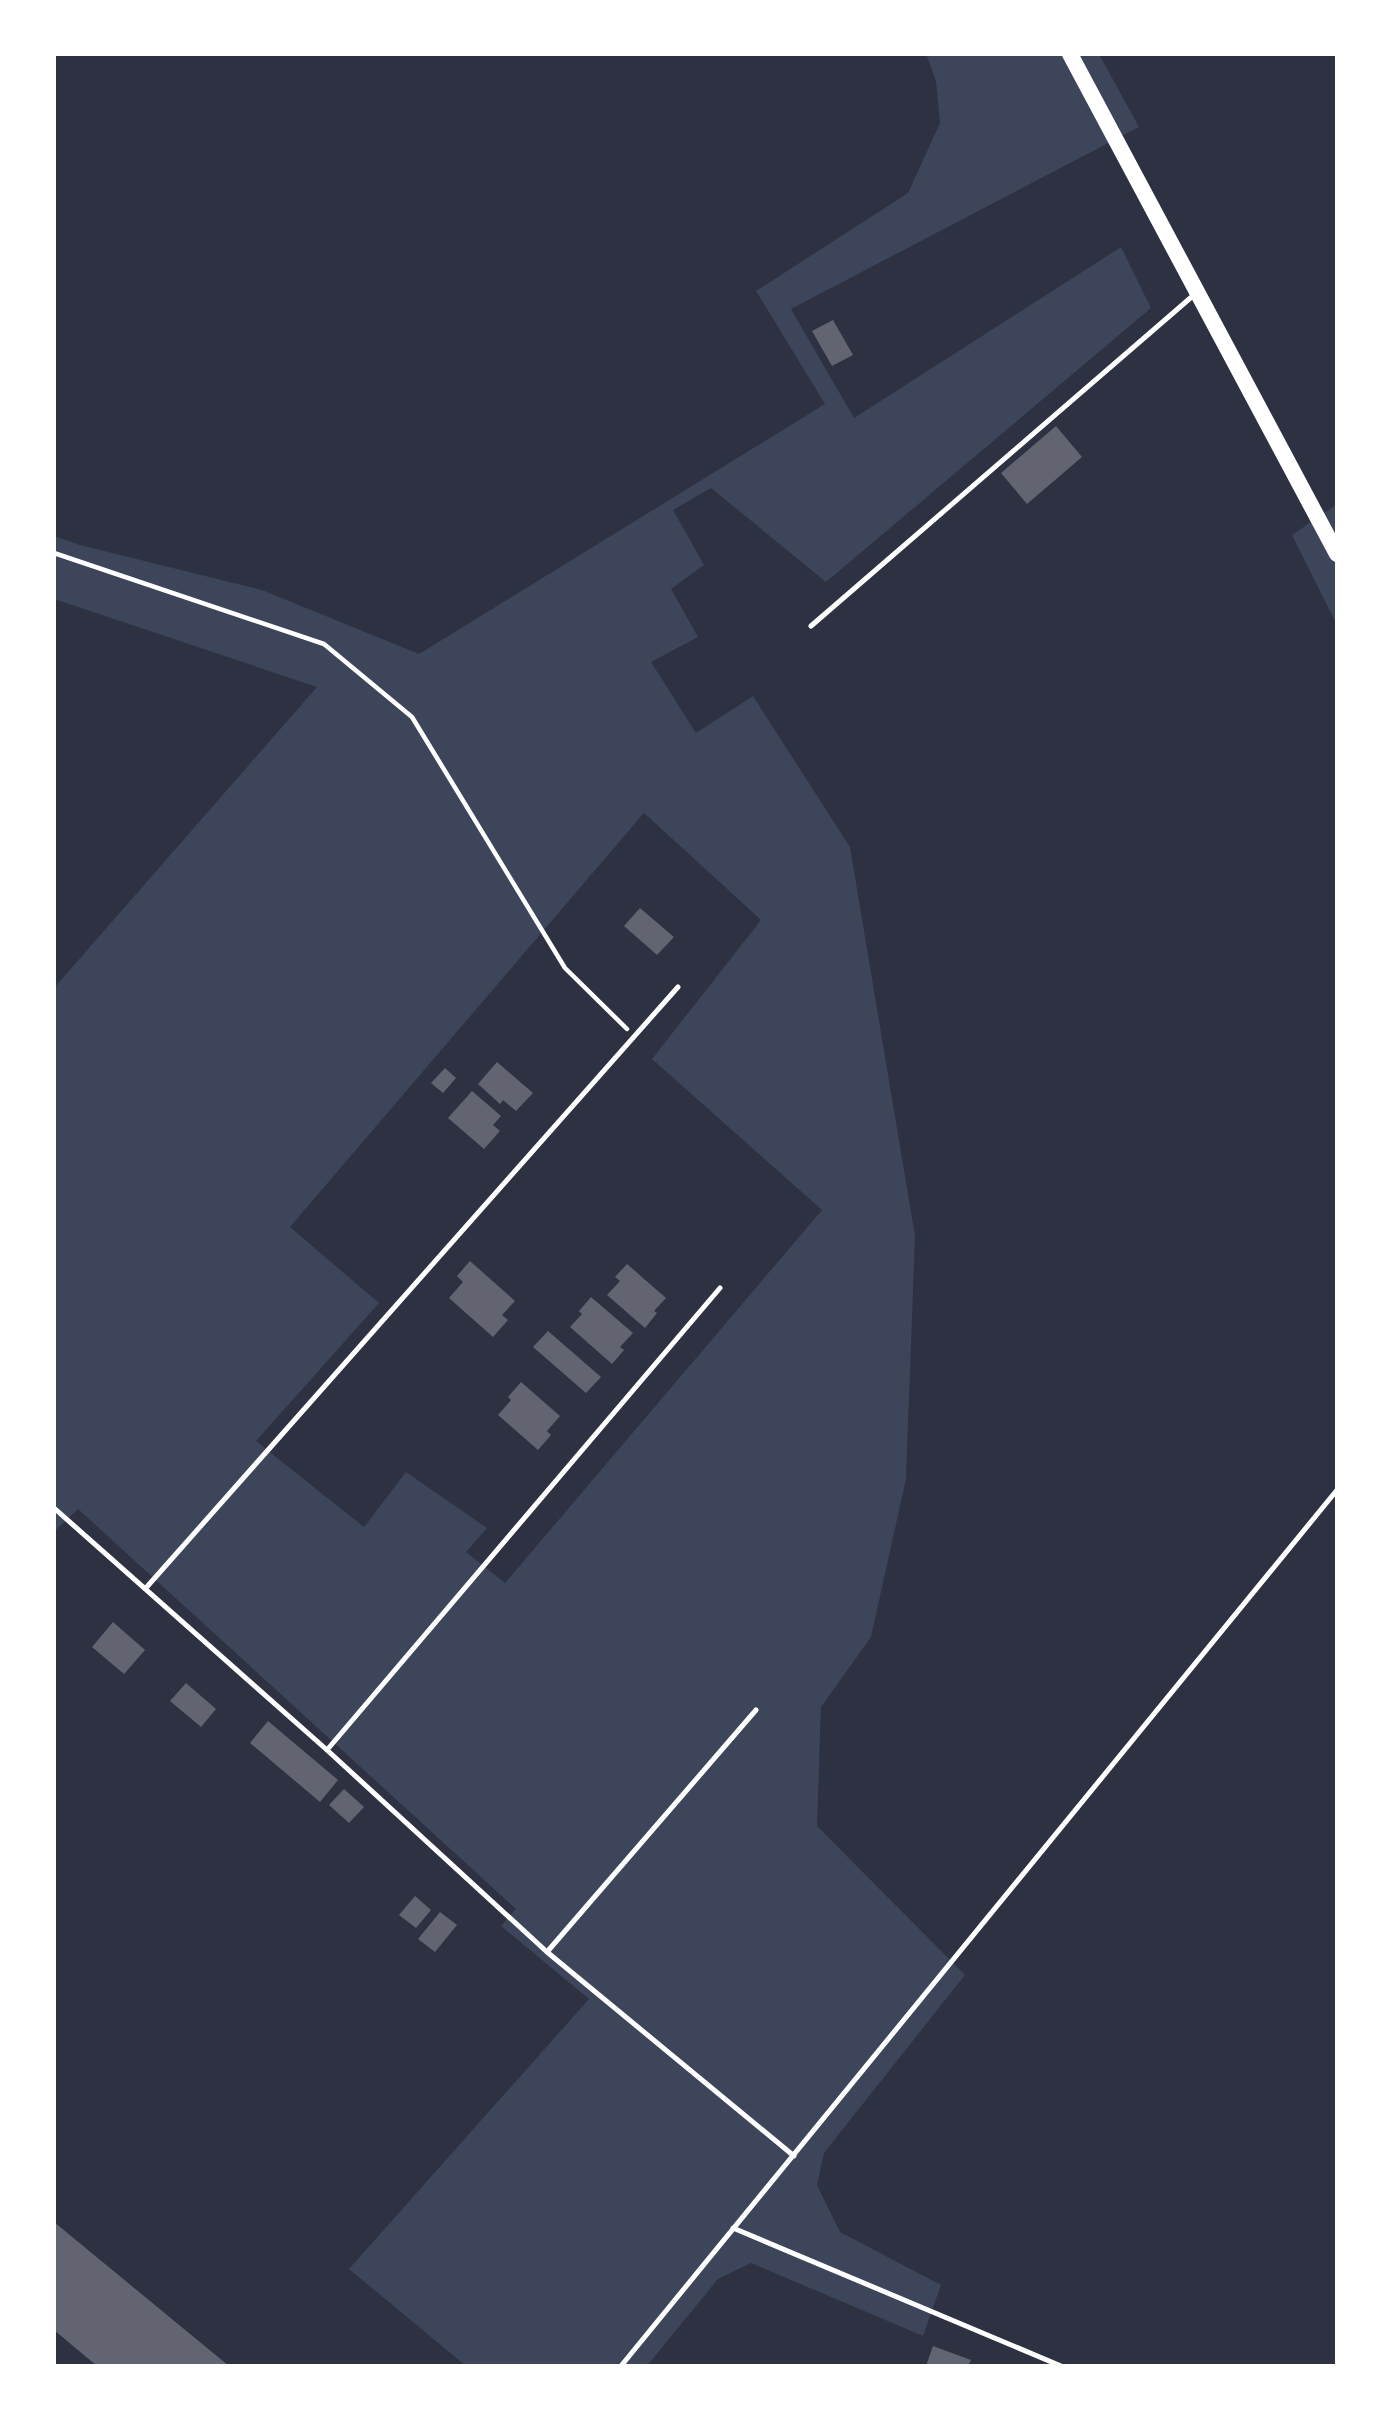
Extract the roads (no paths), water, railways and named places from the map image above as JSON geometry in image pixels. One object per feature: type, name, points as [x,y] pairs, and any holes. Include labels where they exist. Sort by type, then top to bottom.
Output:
[{"type":"main road","points":[[1070,54],[1337,554]]},
{"type":"lane","points":[[811,626],[1197,292]]},
{"type":"lane","points":[[145,1589],[678,987]]},
{"type":"lane","points":[[327,1750],[720,1289]]},
{"type":"lane","points":[[621,2366],[1337,1490]]},
{"type":"lane","points":[[54,1508],[327,1750],[547,1952],[794,2156]]},
{"type":"lane","points":[[547,1952],[756,1710]]},
{"type":"lane","points":[[733,2228],[1061,2366]]}]
